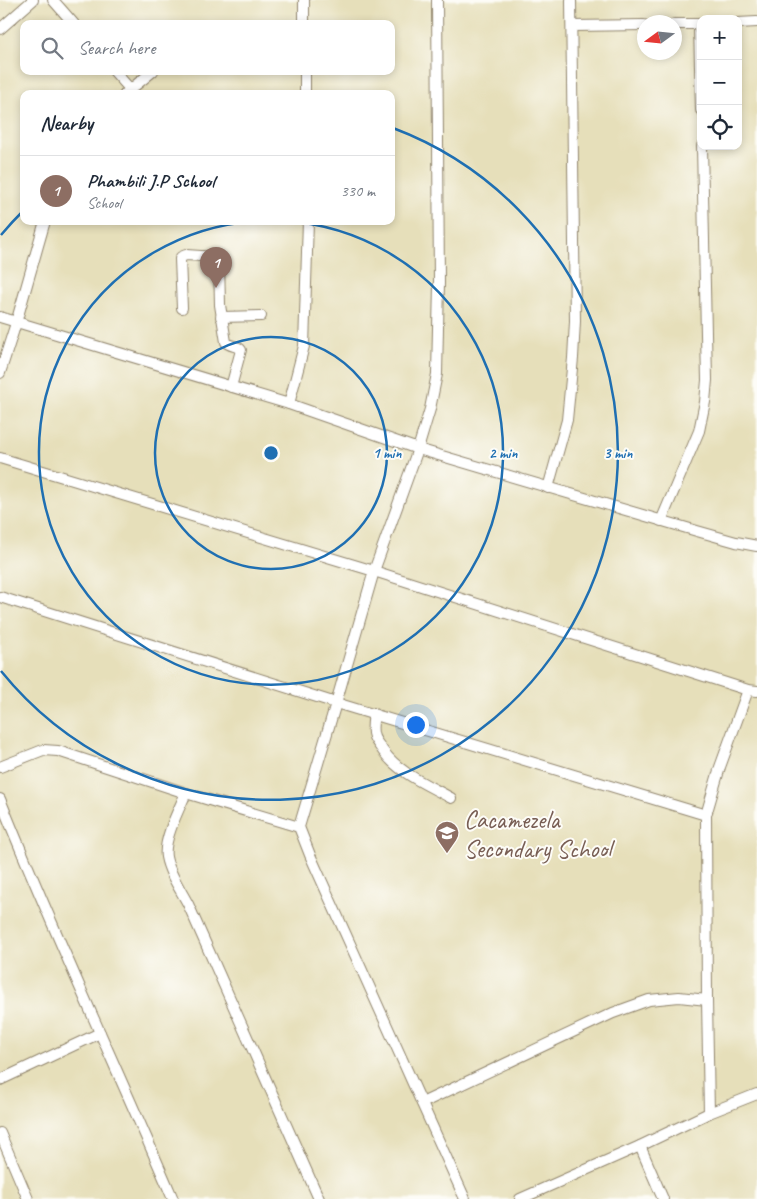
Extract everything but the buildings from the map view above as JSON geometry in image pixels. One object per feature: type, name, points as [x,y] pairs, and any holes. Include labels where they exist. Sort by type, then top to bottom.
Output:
[{"type":"street","points":[[0,29],[33,0]]},
{"type":"street","points":[[53,0],[70,20]]},
{"type":"street","points":[[304,0],[304,20]]},
{"type":"street","points":[[437,0],[439,284],[437,374],[430,409],[418,449],[374,572],[299,827],[465,1199]]},
{"type":"street","points":[[548,488],[567,420],[575,321],[571,0]]},
{"type":"street","points":[[742,23],[757,22]]},
{"type":"street","points":[[682,24],[697,24]]},
{"type":"street","points":[[572,26],[637,25]]},
{"type":"street","points":[[700,60],[701,105]]},
{"type":"street","points":[[117,75],[127,90]]},
{"type":"street","points":[[130,90],[148,75]]},
{"type":"street","points":[[305,75],[305,90]]},
{"type":"street","points":[[661,521],[700,431],[705,402],[707,370],[702,150]]},
{"type":"street","points":[[0,373],[44,225]]},
{"type":"street","points":[[289,404],[304,346],[308,225]]},
{"type":"street","points":[[182,308],[181,257],[186,255],[216,257],[219,261],[221,317],[227,343],[241,350],[231,387]]},
{"type":"street","points":[[221,317],[261,316]]},
{"type":"street","points":[[0,317],[289,404],[418,449],[661,521],[757,546]]},
{"type":"street","points":[[0,458],[374,572],[752,691],[720,767],[706,815],[706,1000],[709,1113]]},
{"type":"street","points":[[0,597],[336,703],[706,815]]},
{"type":"street","points":[[374,714],[372,725],[374,737],[386,755],[409,775],[451,798]]},
{"type":"street","points":[[0,767],[43,750],[58,751],[186,793],[299,827]]},
{"type":"street","points":[[186,793],[167,839],[166,856],[319,1199]]},
{"type":"street","points":[[0,799],[64,951],[173,1199]]},
{"type":"street","points":[[422,1102],[613,1013],[649,1000],[679,998],[706,1000]]},
{"type":"street","points":[[0,1080],[100,1033]]},
{"type":"street","points":[[520,1199],[709,1113],[757,1094]]},
{"type":"street","points":[[0,1133],[28,1199]]},
{"type":"street","points":[[640,1146],[663,1199]]},
{"type":"place","name":"Phambili J.P School","points":[[216,288]]},
{"type":"place","name":"Cacamezela Secondary School","points":[[447,854]]}]
